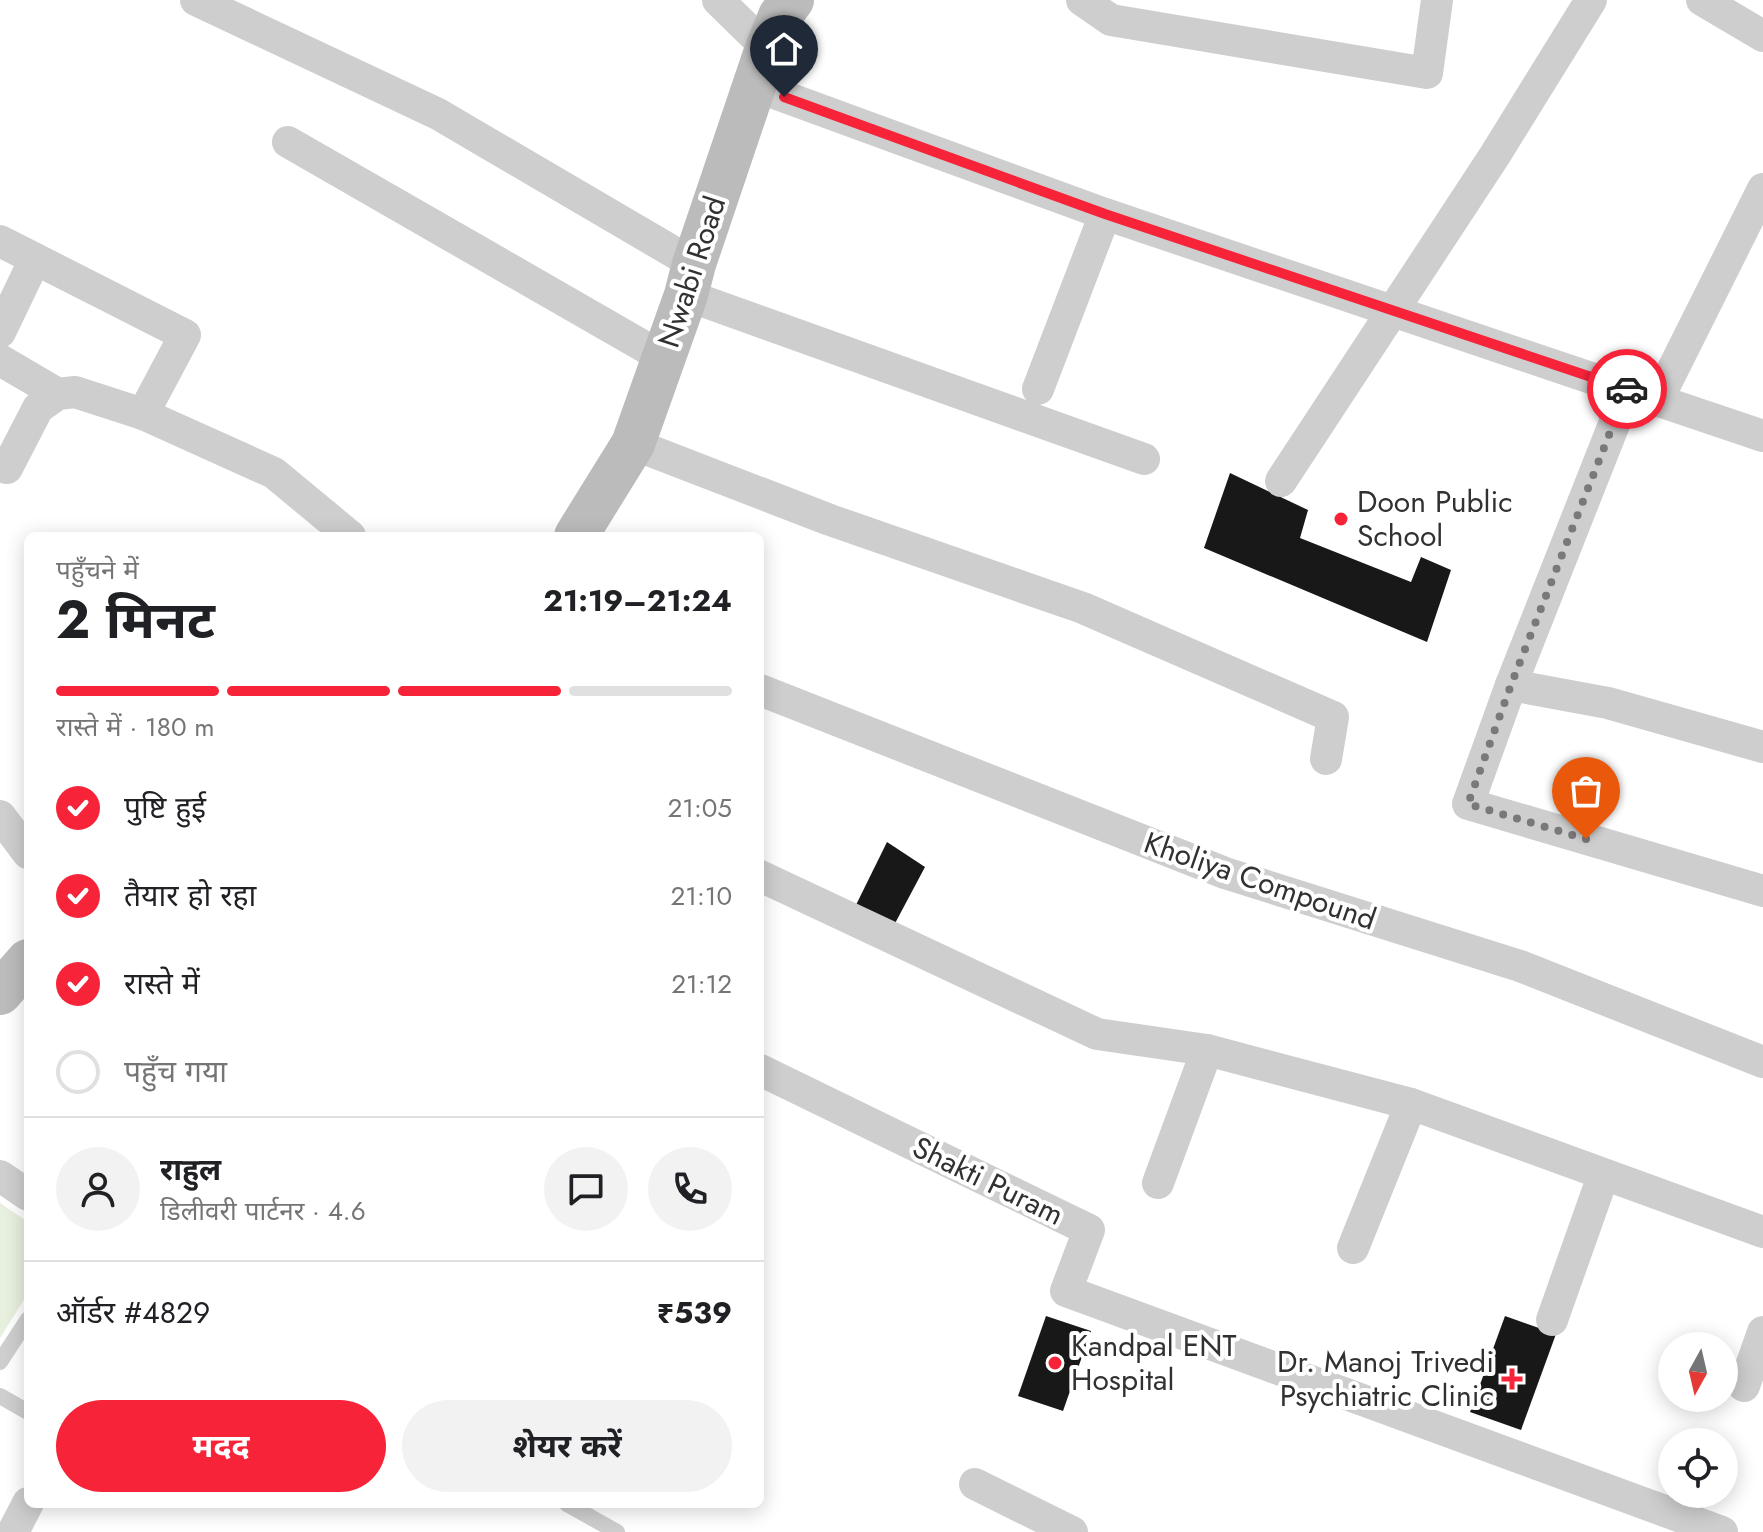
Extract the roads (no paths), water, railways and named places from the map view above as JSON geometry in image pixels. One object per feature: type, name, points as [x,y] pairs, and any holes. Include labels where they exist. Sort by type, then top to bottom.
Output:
[{"type":"street","points":[[196,0],[438,114],[690,280],[1144,459]]},
{"type":"street","points":[[718,0],[761,67],[1105,214],[1763,436]]},
{"type":"street","name":"Nwabi Road","points":[[578,532],[633,444],[761,67],[780,16],[792,0]]},
{"type":"street","points":[[1082,0],[1111,20],[1427,73],[1437,0]]},
{"type":"street","points":[[1281,481],[1495,155],[1591,0]]},
{"type":"street","points":[[1702,0],[1763,36]]},
{"type":"street","points":[[288,142],[664,358]]},
{"type":"street","points":[[1658,399],[1754,224],[1763,189]]},
{"type":"street","points":[[1038,389],[1105,214]]},
{"type":"street","points":[[0,241],[185,335],[143,414]]},
{"type":"street","points":[[0,332],[35,259]]},
{"type":"street","points":[[0,360],[58,394]]},
{"type":"street","points":[[1628,389],[1511,685],[1468,804],[1763,891]]},
{"type":"street","points":[[0,466],[7,468],[38,408],[58,394],[75,392],[143,414],[274,473],[345,532]]},
{"type":"street","points":[[633,444],[830,520],[1083,608],[1333,717],[1326,759]]},
{"type":"street","points":[[1511,685],[1608,703],[1763,747]]},
{"type":"street","name":"Kholiya Compound","points":[[764,692],[1225,873],[1520,966],[1763,1062]]},
{"type":"street","points":[[0,816],[24,848]]},
{"type":"street","points":[[764,878],[1097,1034],[1207,1050],[1411,1104],[1763,1232]]},
{"type":"street","points":[[0,993],[24,966]]},
{"type":"street","points":[[1158,1183],[1207,1050]]},
{"type":"street","name":"Shakti Puram","points":[[764,1072],[1089,1230],[1066,1291],[1722,1532]]},
{"type":"street","points":[[1353,1248],[1411,1104]]},
{"type":"street","points":[[0,1176],[24,1192]]},
{"type":"street","points":[[1552,1320],[1603,1176]]},
{"type":"street","points":[[1744,1386],[1763,1332]]},
{"type":"street","points":[[975,1484],[1072,1532]]},
{"type":"street","points":[[13,1532],[25,1508]]},
{"type":"lane","points":[[0,1362],[24,1325]]},
{"type":"lane","points":[[0,1396],[24,1410]]},
{"type":"lane","points":[[574,1508],[617,1532]]},
{"type":"place","name":"Doon Public School","points":[[1341,519]]},
{"type":"place","name":"Kandpal ENT Hospital","points":[[1055,1363]]},
{"type":"place","name":"Dr. Manoj Trivedi Psychiatric Clinic","points":[[1512,1379]]}]
